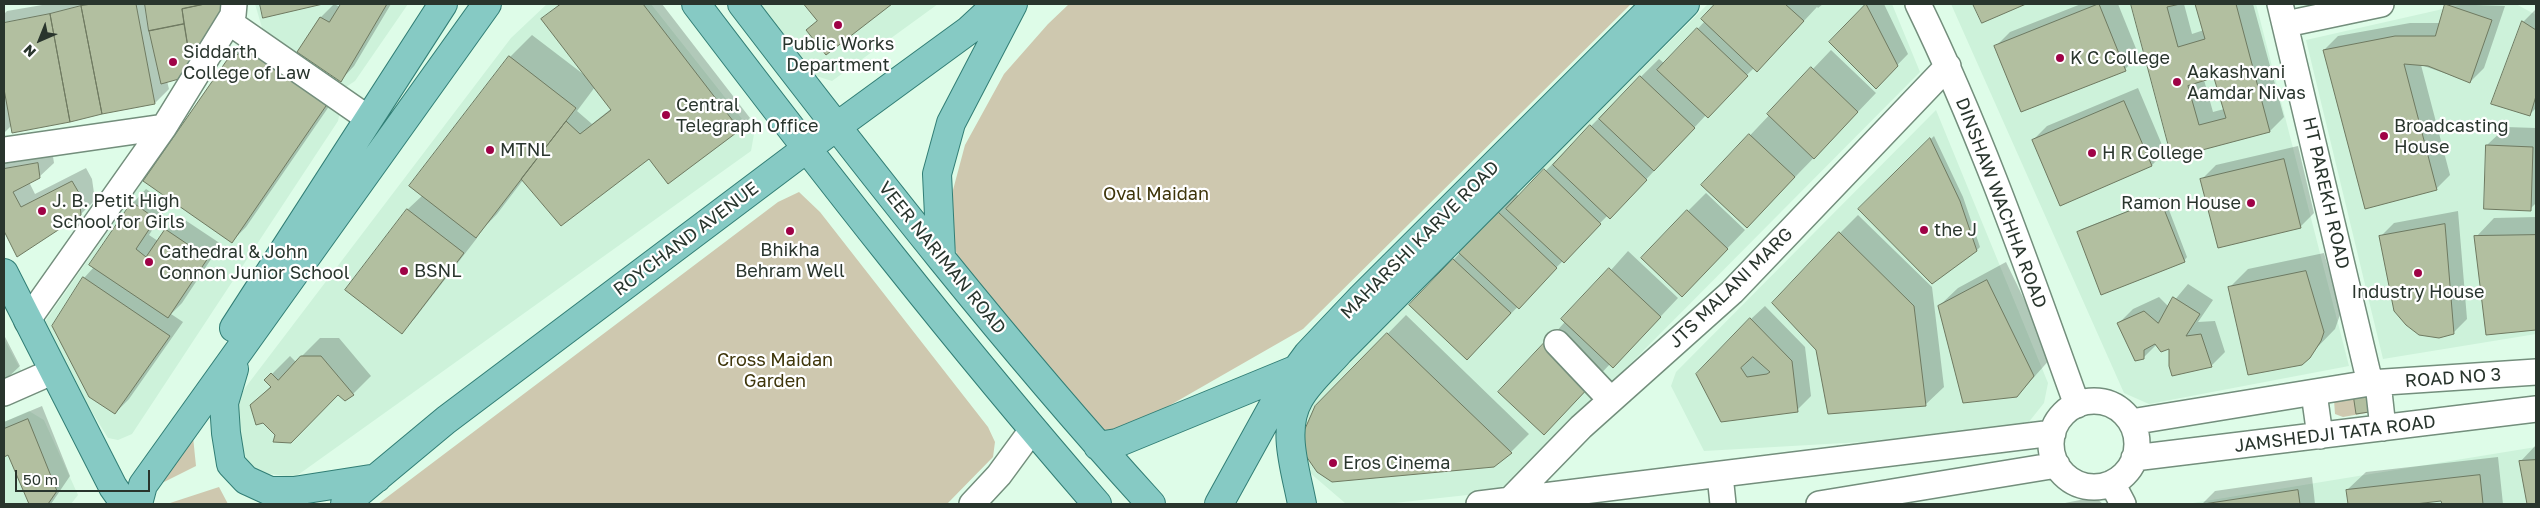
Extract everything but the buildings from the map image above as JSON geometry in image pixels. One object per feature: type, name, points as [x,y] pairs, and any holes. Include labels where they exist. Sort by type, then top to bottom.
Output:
[{"type":"main road","points":[[125,503],[443,4]]},
{"type":"main road","points":[[125,503],[143,486],[487,4]]},
{"type":"main road","name":"VEER NARIMAN ROAD","points":[[696,4],[806,149],[1032,430],[1097,504]]},
{"type":"main road","name":"VEER NARIMAN ROAD","points":[[742,4],[837,128],[941,257],[1098,446],[1151,504]]},
{"type":"main road","name":"ROYCHAND AVENUE","points":[[345,504],[446,420],[806,149],[969,30],[997,4]]},
{"type":"main road","points":[[941,257],[937,174],[949,132],[1014,4]]},
{"type":"main road","name":"MAHARSHI KARVE ROAD","points":[[1219,504],[1283,388],[1297,369],[1362,297],[1656,4]]},
{"type":"main road","name":"MAHARSHI KARVE ROAD","points":[[1302,504],[1290,435],[1292,415],[1299,398],[1339,352],[1685,4]]},
{"type":"main road","points":[[4,273],[113,487],[125,503]]},
{"type":"main road","points":[[239,351],[224,403],[231,464],[246,480],[270,491],[294,491],[377,478]]},
{"type":"main road","points":[[1098,446],[1117,444],[1297,369]]},
{"type":"main road","points":[[308,504],[377,478]]},
{"type":"street","name":"DINSHAW WACHHA ROAD","points":[[1918,4],[1948,66],[2019,242],[2077,405]]},
{"type":"street","points":[[2283,14],[2381,4]]},
{"type":"street","points":[[27,321],[164,127],[232,13],[369,119]]},
{"type":"street","name":"HT PAREKH ROAD","points":[[2283,14],[2374,383],[2383,428]]},
{"type":"street","name":"JTS MALANI MARG","points":[[1511,502],[1611,400],[1732,292],[1948,66]]},
{"type":"street","points":[[4,150],[164,127]]},
{"type":"street","points":[[1556,343],[1611,400]]},
{"type":"street","points":[[4,393],[54,371]]},
{"type":"street","name":"ROAD NO 3","points":[[2131,422],[2374,383],[2536,372]]},
{"type":"street","points":[[2314,393],[2320,436]]},
{"type":"street","points":[[2098,401],[2111,404],[2131,422],[2136,435],[2137,448],[2118,493],[2077,483],[2065,476],[2057,465],[2052,453],[2053,433],[2062,415],[2077,405],[2098,401]]},
{"type":"street","name":"JAMSHEDJI TATA ROAD","points":[[2134,458],[2536,409]]},
{"type":"street","points":[[972,504],[999,476],[1032,430]]},
{"type":"street","points":[[1479,504],[1511,502],[2053,433]]},
{"type":"street","points":[[1819,504],[2057,465]]},
{"type":"street","points":[[1720,474],[1723,504]]},
{"type":"shaded area","points":[[255,4],[408,4],[355,81],[343,89],[263,31]]},
{"type":"shaded area","points":[[547,4],[651,4],[754,134],[751,151],[295,477],[261,473],[239,456],[230,414],[245,388],[511,38]]},
{"type":"shaded area","points":[[758,4],[938,4],[832,81],[813,75]]},
{"type":"shaded area","points":[[1708,4],[1892,4],[1920,72],[1504,491],[1385,504],[1345,503],[1309,472],[1294,439],[1301,404]]},
{"type":"shaded area","points":[[1951,4],[2256,4],[2349,366],[2149,404],[2124,393]]},
{"type":"shaded area","points":[[2465,4],[2516,4],[2536,15],[2536,334],[2383,359],[2306,40]]},
{"type":"shaded area","points":[[250,38],[341,107],[338,121],[132,434],[118,440],[108,438],[44,334],[44,323],[236,47]]},
{"type":"shaded area","points":[[1936,110],[2048,383],[2044,403],[2020,433],[1704,451],[1671,386],[1676,372]]},
{"type":"shaded area","points":[[4,339],[22,372],[4,389]]},
{"type":"shaded area","points":[[29,411],[44,420],[78,495],[71,504],[4,504],[4,422]]},
{"type":"shaded area","points":[[2536,447],[2536,504],[2192,504],[2193,503]]},
{"type":"green space","name":"Oval Maidan","points":[[1069,4],[1631,4],[1303,329],[1111,439],[963,278],[953,240],[953,190],[965,145],[1004,74],[1048,24]]},
{"type":"green space","name":"Cross Maidan Garden","points":[[799,192],[820,212],[988,427],[995,442],[993,457],[947,504],[378,504],[778,202]]},
{"type":"green space","points":[[2369,393],[2372,412],[2343,417],[2335,414],[2334,400]]},
{"type":"green space","points":[[192,427],[196,466],[154,487]]},
{"type":"green space","points":[[219,487],[228,504],[170,503]]},
{"type":"place","name":"Public Works Department","points":[[838,25]]},
{"type":"place","name":"K C College","points":[[2060,58]]},
{"type":"place","name":"Siddarth College of Law","points":[[173,62]]},
{"type":"place","name":"Aakashvani Aamdar Nivas","points":[[2177,82]]},
{"type":"place","name":"Central Telegraph Office","points":[[666,115]]},
{"type":"place","name":"Broadcasting House","points":[[2384,136]]},
{"type":"place","name":"MTNL","points":[[490,150]]},
{"type":"place","name":"H R College","points":[[2092,153]]},
{"type":"place","name":"Ramon House","points":[[2251,203]]},
{"type":"place","name":"J. B. Petit High School for Girls","points":[[42,211]]},
{"type":"place","name":"the J","points":[[1924,230]]},
{"type":"place","name":"Bhikha Behram Well","points":[[790,231]]},
{"type":"place","name":"Cathedral & John Connon Junior School","points":[[149,262]]},
{"type":"place","name":"BSNL","points":[[404,271]]},
{"type":"place","name":"Industry House","points":[[2418,273]]},
{"type":"place","name":"Eros Cinema","points":[[1333,463]]}]
